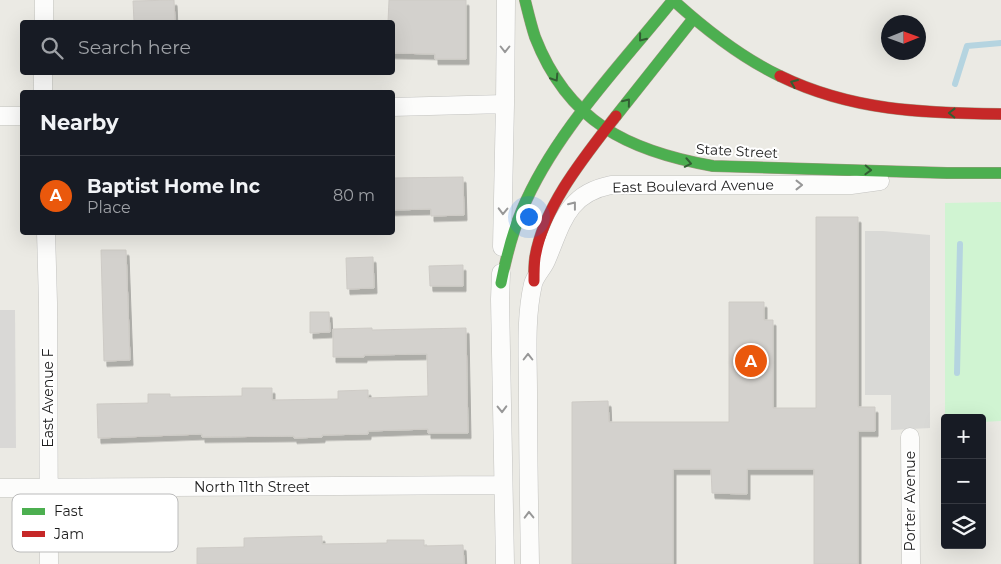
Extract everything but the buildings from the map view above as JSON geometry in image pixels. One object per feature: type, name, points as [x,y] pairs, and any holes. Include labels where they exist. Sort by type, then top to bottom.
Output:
[{"type":"main road","name":"State Street","points":[[526,0],[534,35],[551,72],[561,87],[583,111],[606,129],[637,148],[692,164],[713,166],[947,173],[1001,172]]},
{"type":"main road","points":[[501,283],[512,237],[527,198],[551,155],[583,111],[673,0],[725,45],[747,59],[797,84],[823,94],[850,102],[905,111],[1001,114]]},
{"type":"main road","points":[[534,281],[532,270],[546,223],[554,205],[574,172],[693,19]]},
{"type":"street","points":[[44,0],[44,20]]},
{"type":"street","points":[[505,564],[501,283],[506,0]]},
{"type":"street","points":[[43,75],[43,90]]},
{"type":"street","points":[[395,107],[505,104]]},
{"type":"street","points":[[0,116],[20,116]]},
{"type":"street","name":"East Boulevard Avenue","points":[[530,564],[528,340],[534,281],[541,271],[570,209],[577,200],[597,188],[625,185],[851,185],[947,173]]},
{"type":"street","name":"East Avenue F","points":[[46,235],[48,494]]},
{"type":"street","name":"Porter Avenue","points":[[910,437],[911,564]]},
{"type":"street","name":"North 11th Street","points":[[0,488],[504,485]]},
{"type":"shaded area","points":[[865,231],[930,235],[930,428],[891,430],[891,395],[865,395]]},
{"type":"shaded area","points":[[0,310],[15,310],[16,448],[0,448]]},
{"type":"green space","points":[[1001,202],[1001,421],[986,422],[986,414],[945,414],[945,203]]},
{"type":"waterway","points":[[955,84],[967,46],[1001,43]]},
{"type":"waterway","points":[[957,373],[960,244]]},
{"type":"traffic: fast","points":[[525,0],[535,37],[549,66],[565,91],[583,111],[604,128],[628,141],[654,151],[682,160],[713,166],[1001,173]]},
{"type":"traffic: fast","points":[[501,283],[518,219],[552,154],[590,100],[673,0],[724,42],[765,69],[780,76]]},
{"type":"traffic: fast","points":[[616,116],[693,19]]},
{"type":"traffic: jam","points":[[780,76],[834,97],[888,108],[944,113],[1001,114]]},
{"type":"traffic: jam","points":[[534,281],[535,258],[540,239],[556,201],[579,165],[616,116]]},
{"type":"place","name":"Baptist Home Inc","points":[[751,361]]}]
